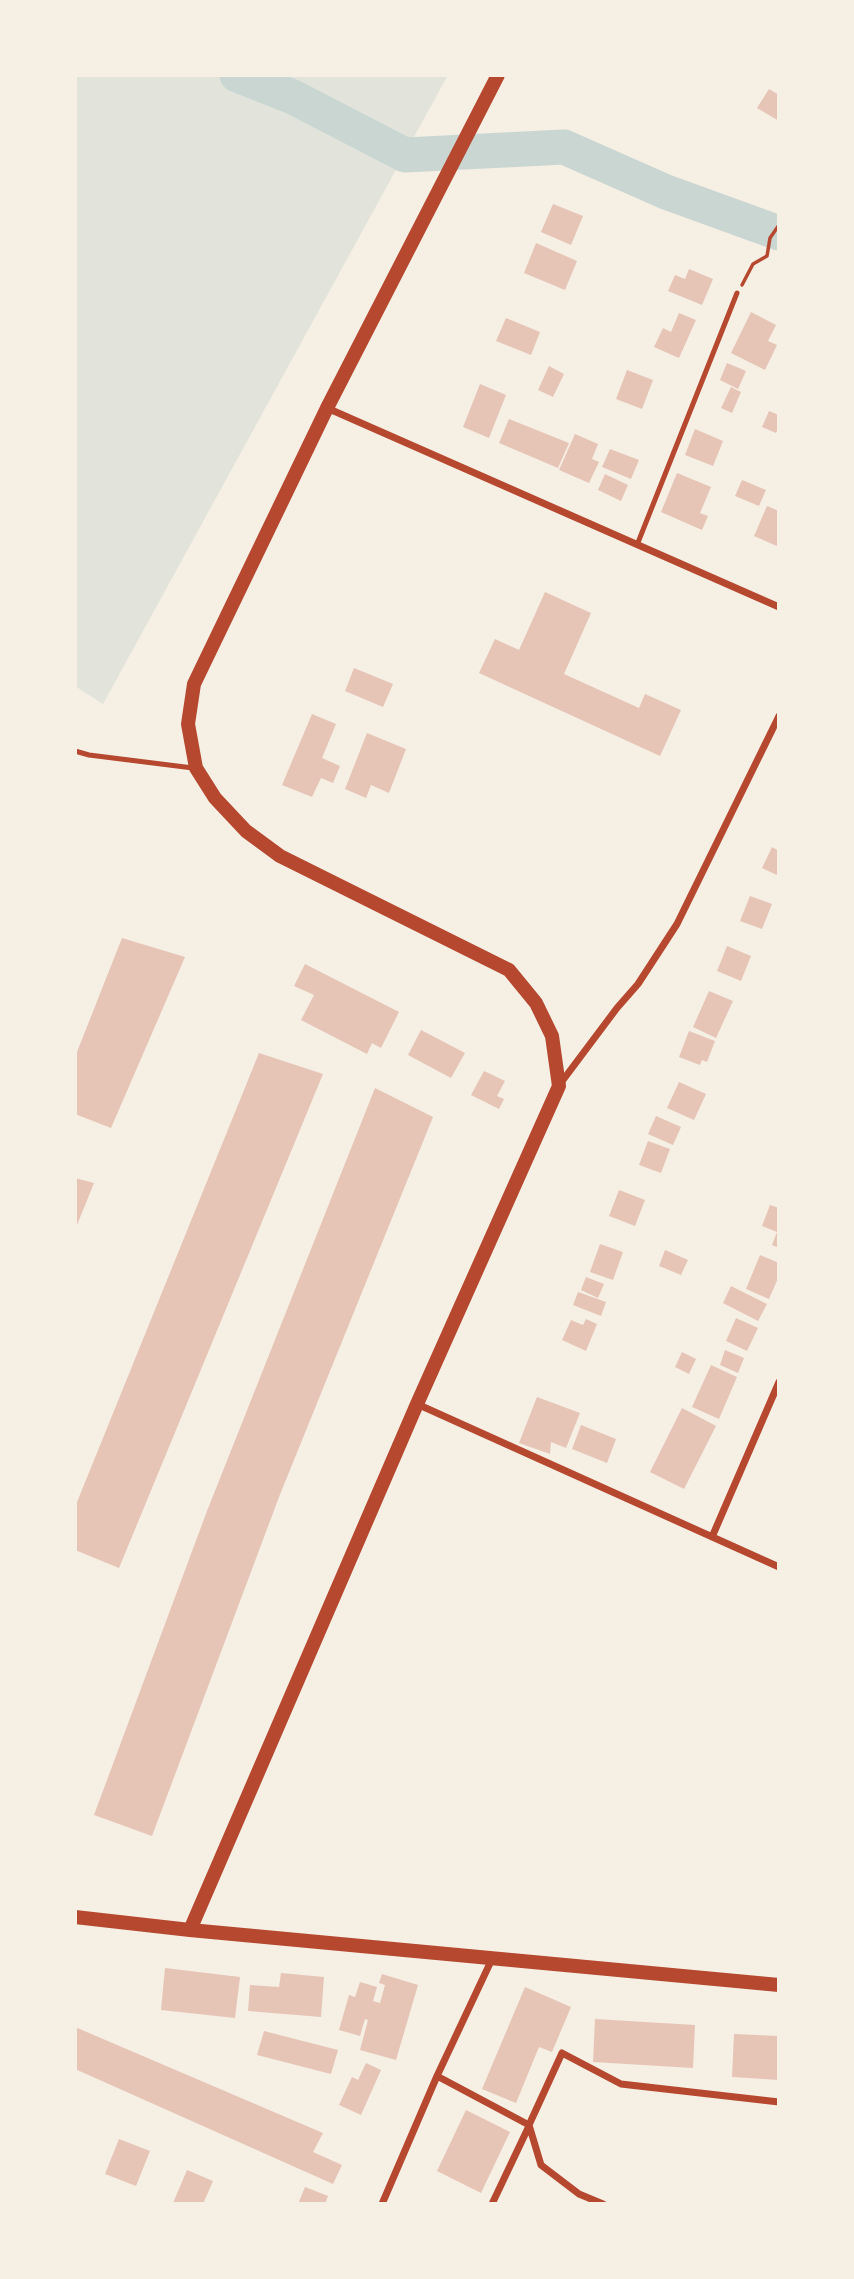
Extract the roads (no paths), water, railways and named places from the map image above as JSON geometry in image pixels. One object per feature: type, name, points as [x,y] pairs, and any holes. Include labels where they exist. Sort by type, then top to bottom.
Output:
[{"type":"main road","points":[[190,1930],[417,1404],[559,1086],[552,1036],[536,1003],[509,971],[280,856],[246,831],[215,798],[197,768],[188,724],[194,684],[327,408],[495,81]]},
{"type":"main road","points":[[75,1917],[779,1985]]},
{"type":"street","points":[[327,408],[779,607]]},
{"type":"street","points":[[559,1086],[638,984],[677,925],[779,716]]},
{"type":"street","points":[[712,1537],[779,1382]]},
{"type":"street","points":[[417,1404],[779,1567]]},
{"type":"street","points":[[383,2204],[437,2076],[492,1959]]},
{"type":"street","points":[[492,2204],[562,2053],[621,2084],[779,2102]]},
{"type":"street","points":[[437,2076],[529,2125],[541,2165],[579,2194],[603,2204]]},
{"type":"lane","points":[[636,545],[737,293]]},
{"type":"lane","points":[[75,751],[197,768]]},
{"type":"waterway","points":[[237,75],[293,97],[405,155],[564,147],[666,192],[779,233]]}]
